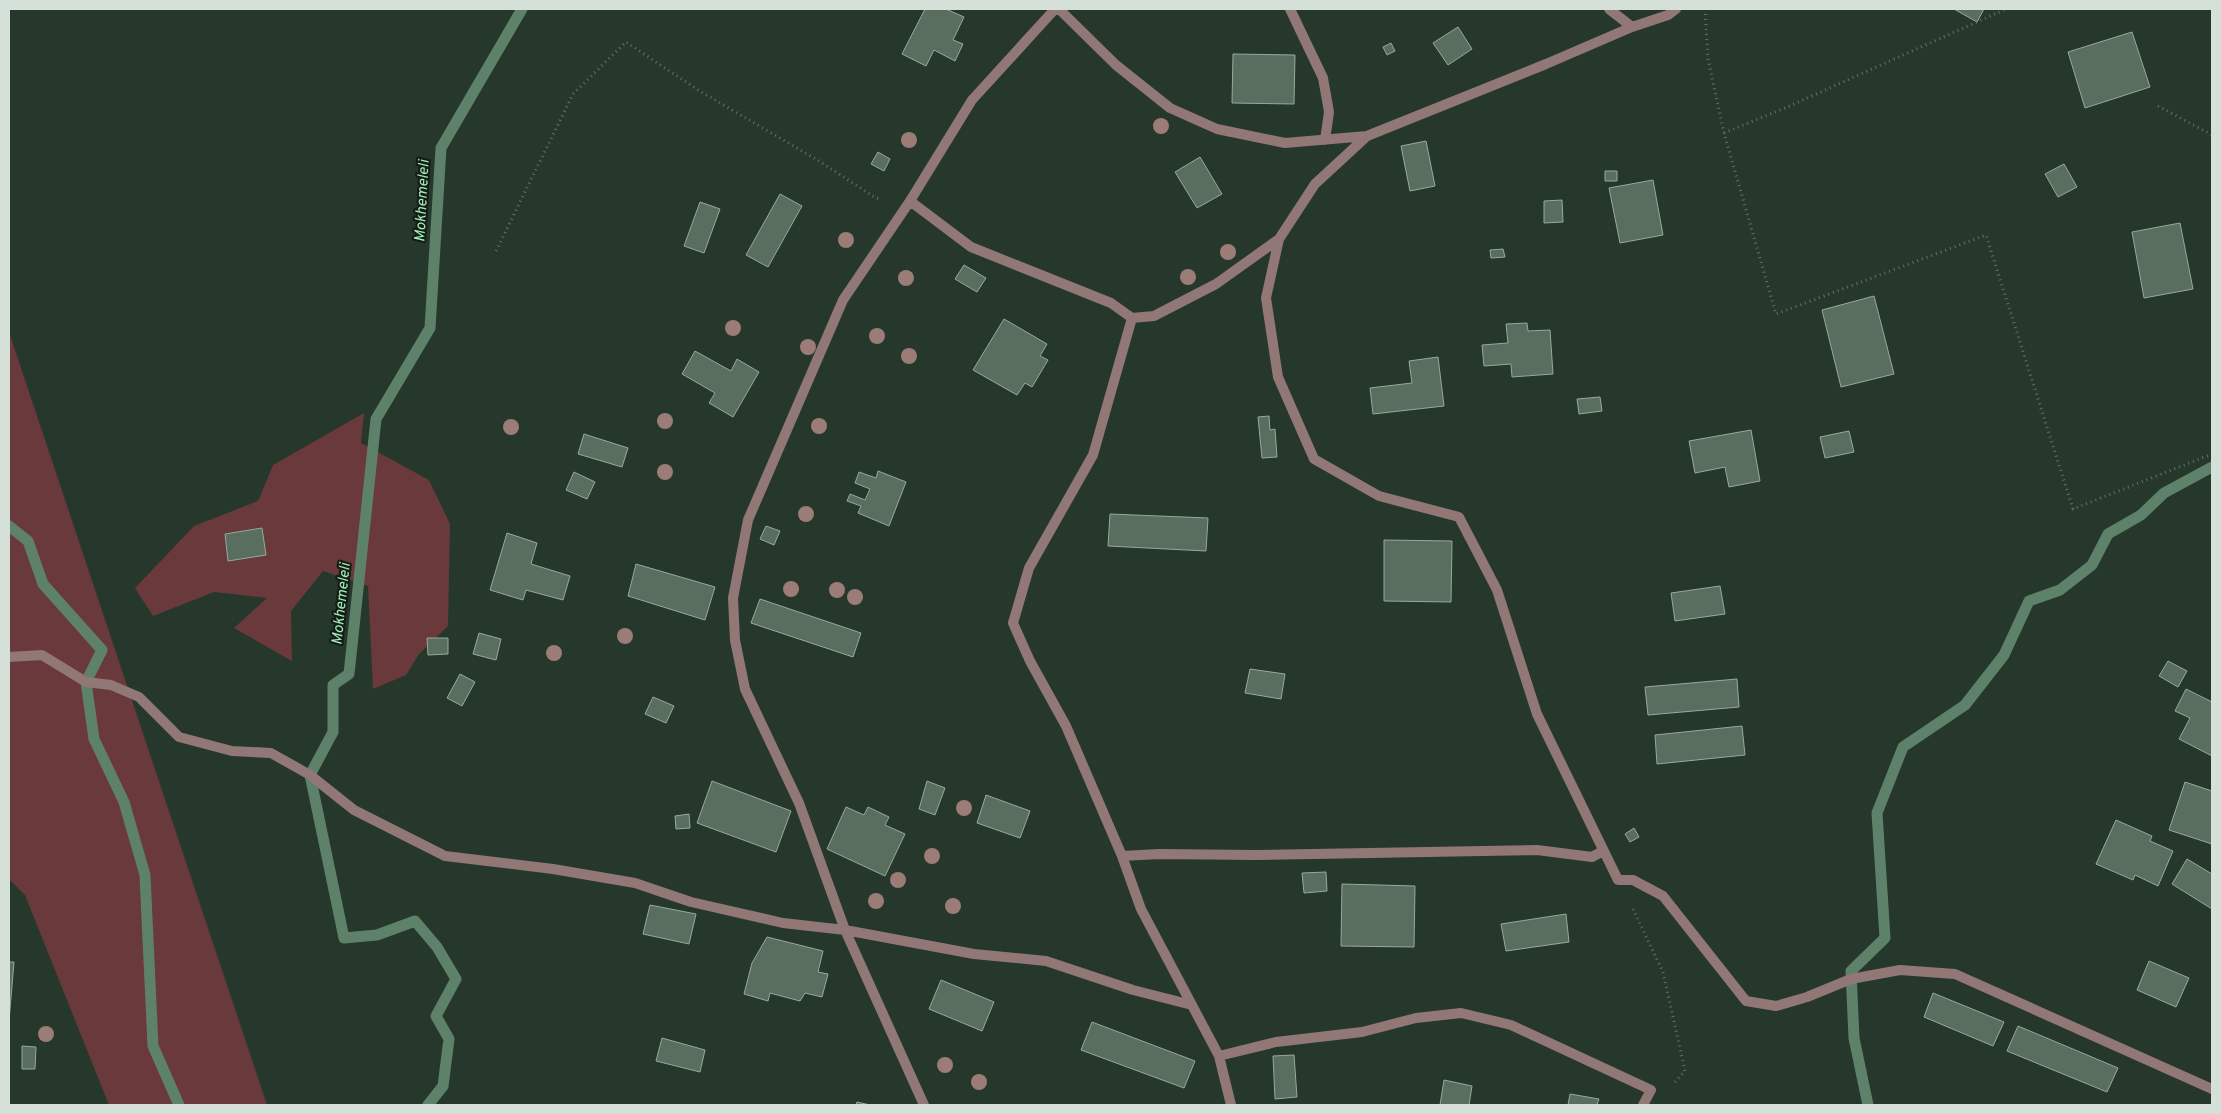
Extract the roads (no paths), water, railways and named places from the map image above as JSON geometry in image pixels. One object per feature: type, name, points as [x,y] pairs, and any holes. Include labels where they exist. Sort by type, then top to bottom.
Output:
[{"type":"street","points":[[924,1105],[845,930],[799,803],[745,689],[735,640],[733,598],[748,520],[843,300],[910,201],[972,100],[1055,9]]},
{"type":"street","points":[[1060,9],[1116,65],[1170,108],[1217,129],[1285,143],[1367,136],[1546,64],[1632,27],[1668,15],[1676,9]]},
{"type":"street","points":[[1290,9],[1323,78],[1329,112],[1325,140]]},
{"type":"street","points":[[1610,9],[1632,27]]},
{"type":"street","points":[[1367,136],[1315,184],[1279,239],[1266,298],[1278,377],[1314,459],[1379,496],[1459,517],[1497,590],[1537,714],[1618,880],[1633,880],[1663,896],[1746,1001],[1776,1006],[1807,997],[1851,979],[1900,970],[1955,974],[2212,1089]]},
{"type":"street","points":[[910,201],[971,247],[1111,303],[1132,318],[1154,316],[1216,284],[1279,239]]},
{"type":"street","points":[[1132,318],[1093,454],[1029,568],[1013,623],[1030,661],[1066,726],[1122,856],[1140,909],[1219,1056],[1231,1105]]},
{"type":"street","points":[[9,658],[42,655],[86,682],[112,685],[139,697],[179,737],[232,751],[271,753],[310,775],[354,810],[444,856],[553,869],[635,883],[690,902],[774,921],[845,930],[974,954],[1046,961],[1133,990],[1192,1004]]},
{"type":"street","points":[[1122,856],[1537,850],[1592,857],[1603,851]]},
{"type":"street","points":[[1219,1056],[1276,1042],[1362,1032],[1416,1018],[1461,1013],[1511,1024],[1651,1090],[1643,1105]]},
{"type":"waterway","name":"Mokhemeleli","points":[[428,1105],[443,1086],[449,1039],[436,1016],[456,979],[437,947],[415,921],[377,935],[344,938],[310,775],[333,732],[333,685],[349,674],[376,419],[430,328],[441,148],[522,9]]},
{"type":"waterway","points":[[1868,1105],[1854,1038],[1851,971],[1885,938],[1877,813],[1903,747],[1965,705],[2004,655],[2029,601],[2060,590],[2092,565],[2108,534],[2141,515],[2164,493],[2212,467]]},
{"type":"waterway","points":[[9,526],[28,541],[43,584],[102,650],[86,682],[94,739],[124,802],[145,875],[153,1046],[179,1105]]}]
